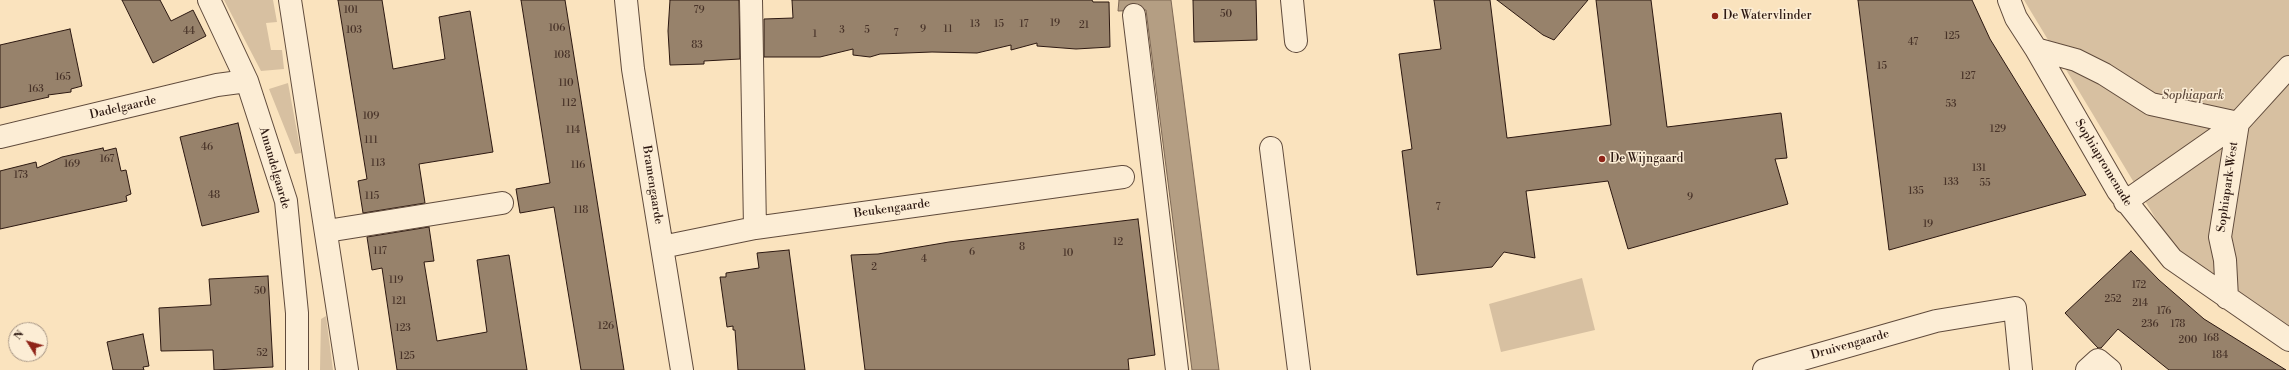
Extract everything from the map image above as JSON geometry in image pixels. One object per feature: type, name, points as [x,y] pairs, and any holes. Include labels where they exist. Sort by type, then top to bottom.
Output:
[{"type":"street","name":"Amandelgaarde","points":[[209,0],[247,81],[286,201],[297,313],[297,370]]},
{"type":"street","points":[[290,0],[347,370]]},
{"type":"street","name":"Bramengaarde","points":[[626,0],[633,69],[682,370]]},
{"type":"street","points":[[751,0],[755,228]]},
{"type":"street","points":[[1292,0],[1296,42]]},
{"type":"street","name":"Sophiapromenade","points":[[2009,0],[2016,18],[2036,49],[2125,202],[2172,259],[2289,340]]},
{"type":"street","points":[[1134,15],[1177,370]]},
{"type":"street","points":[[2036,49],[2076,60],[2104,74],[2151,104],[2238,123]]},
{"type":"street","name":"Sophiapark-West","points":[[2125,202],[2238,123],[2289,67]]},
{"type":"street","name":"Dadelgaarde","points":[[0,137],[217,85],[247,81]]},
{"type":"street","name":"Sophiapark-West","points":[[2227,298],[2225,260],[2220,237],[2238,123]]},
{"type":"street","points":[[1271,148],[1299,370]]},
{"type":"street","name":"Beukengaarde","points":[[662,247],[755,228],[1124,177]]},
{"type":"street","points":[[326,231],[502,203]]},
{"type":"street","name":"Druivengaarde","points":[[1764,370],[1936,321],[2015,308],[2021,370]]},
{"type":"street","points":[[2087,370],[2098,360],[2110,370]]},
{"type":"green space","points":[[224,0],[273,0],[277,22],[266,23],[271,50],[282,50],[284,69],[261,71]]},
{"type":"green space","name":"Sophiapark","points":[[2024,0],[2289,0],[2289,335],[2171,244]]},
{"type":"green space","points":[[288,83],[301,153],[295,154],[269,89]]},
{"type":"green space","points":[[1582,278],[1595,330],[1501,352],[1489,304]]},
{"type":"green space","points":[[326,316],[333,370],[320,370],[321,319]]},
{"type":"shaded area","points":[[1119,0],[1171,0],[1219,370],[1192,370],[1146,10],[1118,11]]},
{"type":"building","points":[[122,0],[160,0],[171,21],[193,10],[206,36],[153,63]]},
{"type":"building","points":[[338,0],[382,0],[393,69],[445,59],[439,17],[470,11],[493,152],[419,164],[425,203],[363,213],[358,181],[367,179]]},
{"type":"building","points":[[521,0],[565,0],[624,370],[581,370],[554,207],[520,213],[516,189],[550,183]]},
{"type":"building","points":[[670,0],[739,0],[740,59],[704,61],[704,64],[670,65],[668,31]]},
{"type":"building","points":[[792,0],[1092,0],[1093,2],[1109,2],[1110,47],[1076,49],[1037,46],[1037,43],[1011,50],[1011,45],[977,53],[932,52],[880,54],[870,57],[853,55],[853,49],[820,57],[764,57],[764,19],[793,18]]},
{"type":"building","points":[[1193,0],[1256,0],[1257,40],[1194,42]]},
{"type":"building","points":[[1434,0],[1490,0],[1507,138],[1611,125],[1596,0],[1651,0],[1667,127],[1781,113],[1787,158],[1775,159],[1788,204],[1628,249],[1608,181],[1526,191],[1535,258],[1504,252],[1492,267],[1417,275],[1402,151],[1412,149],[1399,54],[1441,49]]},
{"type":"building","points":[[1497,0],[1588,0],[1554,40],[1543,35]]},
{"type":"building","points":[[1858,0],[1972,0],[1990,39],[2086,195],[1889,250]]},
{"type":"building","points":[[70,29],[82,86],[71,89],[71,92],[48,95],[49,97],[0,108],[0,45]]},
{"type":"building","points":[[238,123],[259,212],[202,226],[180,137]]},
{"type":"building","points":[[103,148],[104,151],[116,148],[121,171],[126,170],[131,194],[126,196],[127,201],[0,229],[0,171],[36,162],[37,168],[62,157]]},
{"type":"building","points":[[1138,219],[1155,355],[1128,359],[1129,370],[865,370],[851,255],[878,254],[949,242]]},
{"type":"building","points":[[429,227],[434,261],[424,262],[437,341],[487,332],[477,260],[509,255],[527,370],[397,370],[382,268],[372,270],[367,237]]},
{"type":"building","points":[[789,250],[805,370],[738,370],[735,330],[733,330],[733,326],[727,327],[720,277],[726,277],[726,273],[759,268],[757,253]]},
{"type":"building","points":[[2131,251],[2159,280],[2204,319],[2286,370],[2169,370],[2118,329],[2101,348],[2098,348],[2065,313]]},
{"type":"building","points":[[268,276],[273,367],[214,370],[213,350],[161,351],[159,308],[211,305],[209,279]]},
{"type":"building","points":[[143,334],[149,366],[143,367],[144,370],[113,370],[107,342]]},
{"type":"place","name":"De Watervlinder","points":[[1715,16]]},
{"type":"place","name":"De Wijngaard","points":[[1602,159]]}]
